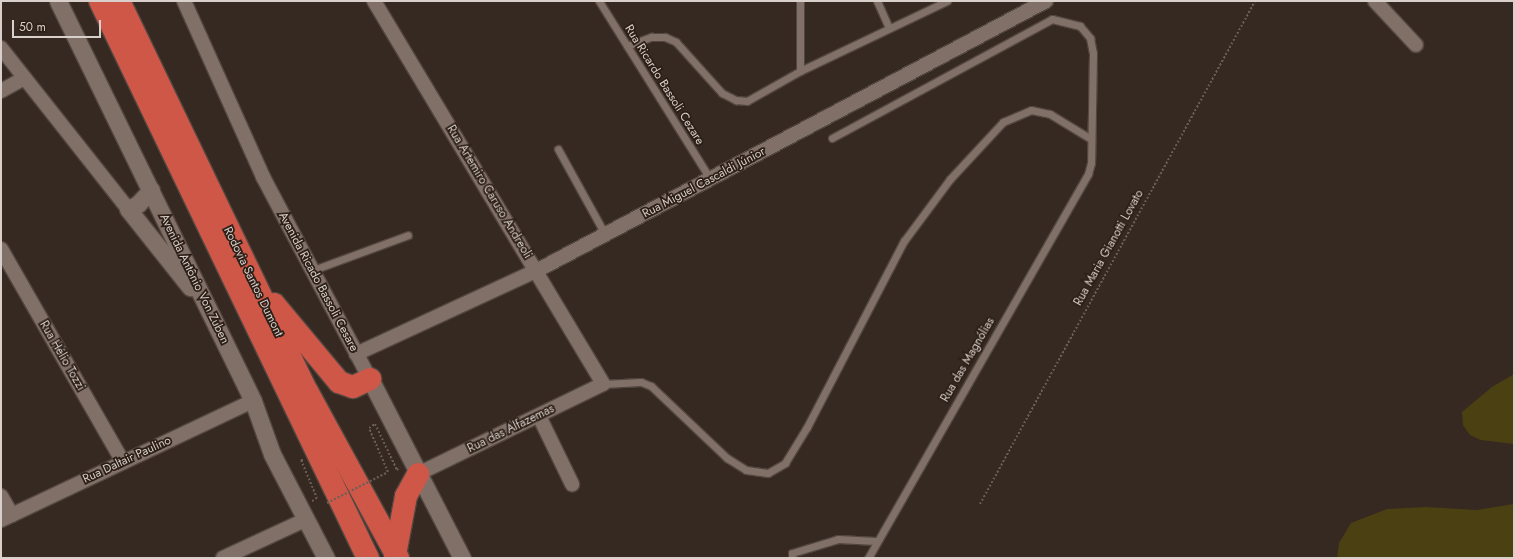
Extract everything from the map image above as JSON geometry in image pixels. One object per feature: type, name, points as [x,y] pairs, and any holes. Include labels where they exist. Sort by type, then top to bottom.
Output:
[{"type":"highway","name":"Rodovia Santos Dumont","points":[[100,1],[200,213],[368,558]]},
{"type":"highway","name":"Rodovia Santos Dumont","points":[[120,1],[307,391],[396,556]]},
{"type":"highway","points":[[252,279],[339,382],[353,387],[370,379]]},
{"type":"highway","points":[[396,556],[406,496],[414,466]]},
{"type":"street","name":"Avenida Antônio Von Zuben","points":[[58,1],[151,190],[252,401],[272,454],[326,558]]},
{"type":"street","name":"Avenida Ricado Bassoli Cesare","points":[[184,1],[263,177],[370,379],[462,558]]},
{"type":"street","name":"Rua Artemiro Caruso Andreoli","points":[[374,1],[603,384]]},
{"type":"street","name":"Rua Miguel Cascaldi Júnior","points":[[356,354],[536,271],[711,180],[1046,1]]},
{"type":"street","points":[[1376,2],[1416,44]]},
{"type":"street","points":[[1,48],[209,310]]},
{"type":"street","points":[[1,91],[24,78]]},
{"type":"street","points":[[128,209],[138,204],[151,190]]},
{"type":"street","name":"Rua Hélio Tozzi","points":[[1,249],[123,462]]},
{"type":"street","name":"Rua das Alfazemas","points":[[414,466],[539,416],[603,384]]},
{"type":"street","name":"Rua Daltair Paulino","points":[[6,518],[252,401]]},
{"type":"street","points":[[539,416],[572,484]]},
{"type":"street","points":[[1,496],[6,518]]},
{"type":"street","points":[[223,558],[302,513]]},
{"type":"lane","name":"Rua Ricardo Bassoli Cezare","points":[[599,1],[711,180]]},
{"type":"lane","points":[[800,1],[800,72]]},
{"type":"lane","points":[[877,1],[889,28]]},
{"type":"lane","points":[[627,46],[650,37],[665,37],[676,42],[722,93],[736,100],[747,101],[800,72],[947,1]]},
{"type":"lane","points":[[832,138],[1052,19],[1080,26],[1090,38],[1093,53],[1091,139]]},
{"type":"lane","points":[[603,384],[641,382],[651,386],[727,458],[746,470],[768,473],[785,463],[807,428],[904,241],[950,179],[1003,122],[1031,110],[1050,114],[1091,139]]},
{"type":"lane","name":"Rua das Magnólias","points":[[868,558],[876,541],[1088,174],[1091,164],[1091,139]]},
{"type":"lane","points":[[558,149],[605,234]]},
{"type":"lane","points":[[312,270],[408,235]]},
{"type":"lane","points":[[792,558],[792,553],[838,539],[876,541]]},
{"type":"path","name":"Rua Maria Gianotti Lovato","points":[[980,504],[1255,1]]},
{"type":"path","points":[[324,496],[328,502],[388,472],[369,428],[375,424],[397,470],[414,466]]},
{"type":"path","points":[[302,513],[317,498],[301,460],[306,459]]},
{"type":"shaded area","points":[[1514,374],[1514,444],[1481,440],[1470,435],[1463,425],[1462,412],[1492,387]]},
{"type":"shaded area","points":[[1514,504],[1514,558],[1337,558],[1339,543],[1351,523],[1387,509],[1426,507],[1477,510]]}]
